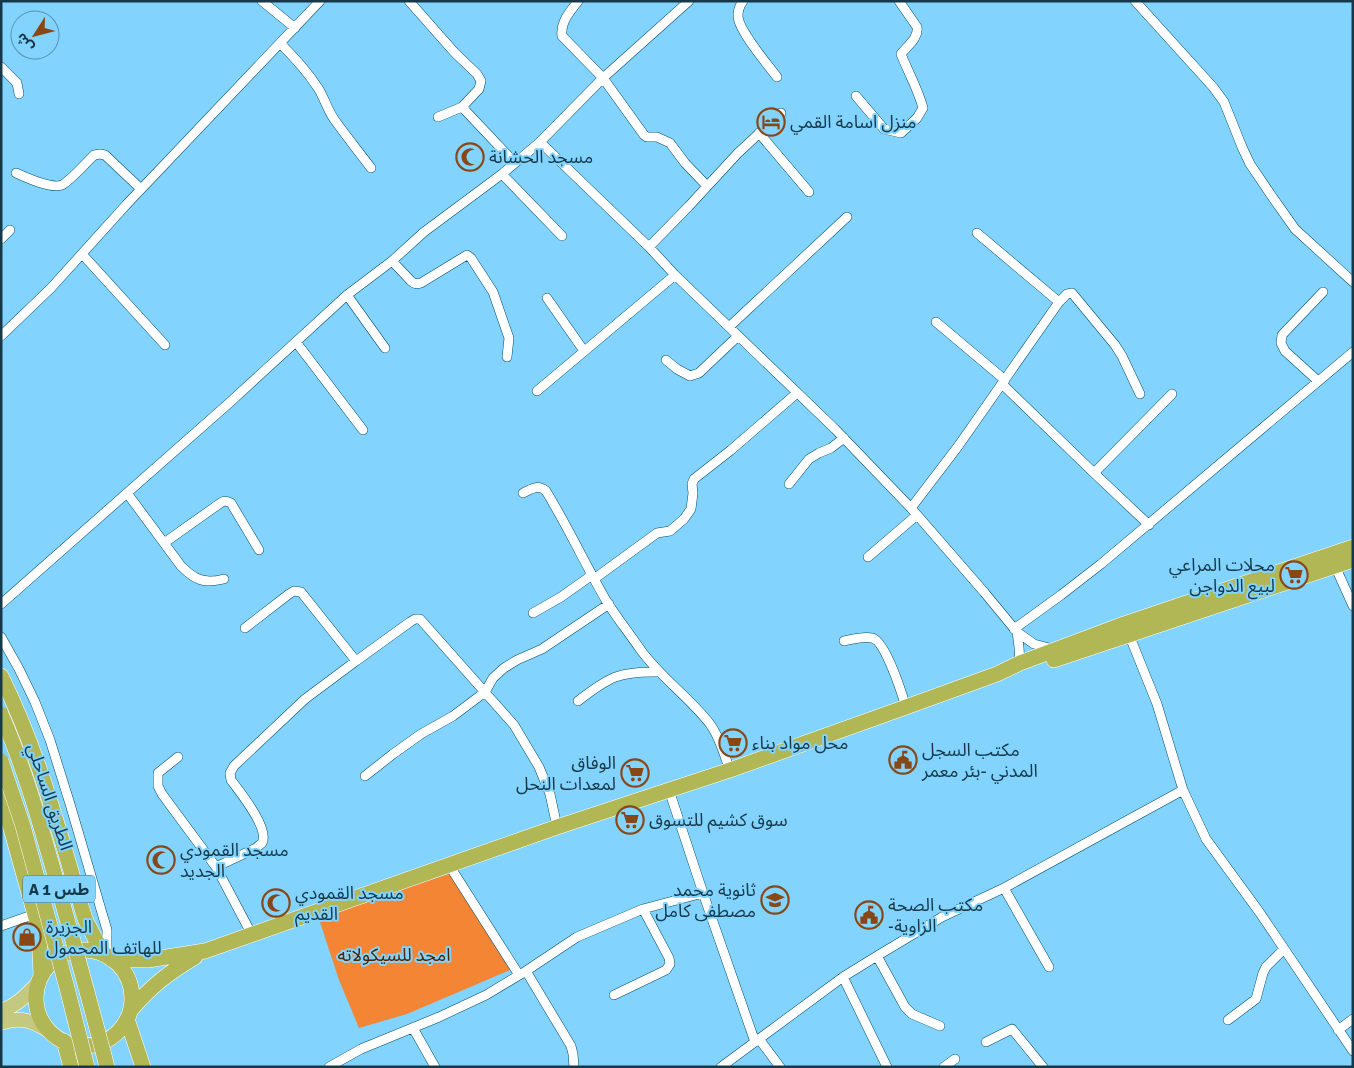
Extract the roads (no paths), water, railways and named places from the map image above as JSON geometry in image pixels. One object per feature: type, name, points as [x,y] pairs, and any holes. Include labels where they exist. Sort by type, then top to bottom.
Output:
[{"type":"highway","points":[[1225,597],[1353,548]]},
{"type":"highway","points":[[40,979],[48,966],[57,958],[79,950],[91,951],[107,957],[148,960],[205,951],[557,827],[730,770],[997,674],[1055,650],[1225,597],[1353,560]]},
{"type":"highway","points":[[997,674],[1008,674],[1024,670],[1127,629]]},
{"type":"highway","points":[[1,676],[22,720],[37,759],[84,914],[107,957],[123,972],[130,988],[132,1000],[128,1015],[143,1067]]},
{"type":"highway","name":"الطريق الساحلي","points":[[1,714],[40,821],[107,1067]]},
{"type":"highway","name":"الطريق الساحلي","points":[[1,761],[23,826],[87,1067]]},
{"type":"highway","points":[[1,798],[39,929],[40,979],[36,994],[37,1007],[41,1019],[48,1030],[55,1036],[75,1045],[88,1046],[111,1038],[120,1029],[128,1015],[148,990],[178,967],[205,951]]},
{"type":"highway","points":[[64,1041],[71,1067]]},
{"type":"main road","points":[[1,1010],[18,1003],[40,979]]},
{"type":"main road","points":[[1,1023],[27,1020],[48,1030]]},
{"type":"street","points":[[262,1],[295,28]]},
{"type":"street","points":[[1,336],[51,288],[141,189],[320,1]]},
{"type":"street","points":[[410,1],[455,53],[477,74],[481,82],[479,89],[462,107],[438,117]]},
{"type":"street","points":[[578,1],[564,20],[562,36],[603,78],[644,135],[647,137],[657,137],[670,143],[685,164],[707,186]]},
{"type":"street","points":[[1,604],[228,404],[347,295],[424,232],[502,174],[540,142],[603,78],[689,1]]},
{"type":"street","points":[[743,1],[738,15],[739,23],[760,56],[777,77]]},
{"type":"street","points":[[856,96],[884,129],[901,133],[917,118],[923,108],[919,94],[901,54],[917,36],[917,27],[899,1]]},
{"type":"street","points":[[1135,1],[1224,102],[1250,164],[1295,229],[1353,282]]},
{"type":"street","points":[[280,43],[310,77],[319,90],[334,120],[371,168]]},
{"type":"street","points":[[1,67],[16,83],[19,94]]},
{"type":"street","points":[[462,107],[515,163]]},
{"type":"street","points":[[649,247],[738,153],[781,113]]},
{"type":"street","points":[[759,133],[809,192]]},
{"type":"street","points":[[540,142],[844,438],[914,512],[1015,630],[1034,644],[1055,650]]},
{"type":"street","points":[[16,173],[56,186],[64,184],[94,155],[100,154],[105,155],[141,189]]},
{"type":"street","points":[[502,174],[562,236]]},
{"type":"street","points":[[729,327],[847,217]]},
{"type":"street","points":[[1,239],[10,230]]},
{"type":"street","points":[[977,233],[1059,302]]},
{"type":"street","points":[[82,254],[165,345]]},
{"type":"street","points":[[392,260],[414,284],[417,284],[467,255],[493,292],[509,338],[507,357]]},
{"type":"street","points":[[538,391],[675,275]]},
{"type":"street","points":[[1318,382],[1285,351],[1282,335],[1322,292]]},
{"type":"street","points":[[868,557],[914,512],[1059,302],[1067,294],[1072,293],[1115,345],[1140,394]]},
{"type":"street","points":[[347,295],[385,348]]},
{"type":"street","points":[[547,298],[584,352]]},
{"type":"street","points":[[936,322],[1004,382],[1094,473],[1149,525]]},
{"type":"street","points":[[666,360],[690,376],[699,373],[738,336]]},
{"type":"street","points":[[296,342],[362,430]]},
{"type":"street","points":[[1015,630],[1149,525],[1353,352]]},
{"type":"street","points":[[533,613],[593,577],[657,533],[670,531],[684,520],[691,509],[694,479],[797,393]]},
{"type":"street","points":[[1094,473],[1172,394]]},
{"type":"street","points":[[789,484],[809,460],[819,452],[831,448],[844,438]]},
{"type":"street","points":[[524,493],[538,487],[546,491],[563,518],[609,604],[643,652],[660,672],[686,696],[709,723],[716,734],[730,770]]},
{"type":"street","points":[[126,493],[181,566],[191,576],[205,581],[224,579]]},
{"type":"street","points":[[164,544],[218,504],[227,501],[231,503],[259,550]]},
{"type":"street","points":[[1335,566],[1353,606]]},
{"type":"street","points":[[245,628],[289,594],[298,591],[301,592],[356,661]]},
{"type":"street","points":[[365,776],[421,734],[453,716],[485,692],[493,678],[504,668],[542,649],[609,604]]},
{"type":"street","points":[[216,867],[256,848],[262,843],[263,838],[258,818],[232,780],[230,773],[234,766],[305,699],[415,619],[420,619],[514,725],[539,767],[550,794],[557,827]]},
{"type":"street","points":[[1127,629],[1156,704],[1183,790],[1206,839],[1260,913],[1353,1051]]},
{"type":"street","points":[[1015,630],[1020,648],[1020,663]]},
{"type":"street","points":[[1,637],[35,702],[50,740],[107,930],[107,957]]},
{"type":"street","points":[[844,641],[858,638],[873,638],[878,641],[892,666],[906,707]]},
{"type":"street","points":[[578,701],[612,678],[642,671],[660,672]]},
{"type":"street","points":[[178,757],[158,773],[158,786],[216,867],[252,935]]},
{"type":"street","points":[[669,790],[703,893],[757,1041],[780,1067]]},
{"type":"street","points":[[721,1067],[843,977],[942,917],[1004,888],[1183,790]]},
{"type":"street","points":[[449,865],[570,1046],[574,1067]]},
{"type":"street","points":[[1004,888],[1049,967]]},
{"type":"street","points":[[329,1067],[361,1049],[486,995],[577,937],[643,910],[703,893]]},
{"type":"street","points":[[614,995],[666,970],[670,964],[669,958],[643,910]]},
{"type":"street","points":[[1,926],[36,914]]},
{"type":"street","points":[[1228,1020],[1256,1000],[1266,967],[1284,949]]},
{"type":"street","points":[[877,956],[905,1007],[912,1014],[940,1026]]},
{"type":"street","points":[[843,977],[887,1067]]},
{"type":"street","points":[[1338,1030],[1353,1019]]},
{"type":"street","points":[[413,1028],[435,1067]]},
{"type":"street","points":[[986,1042],[1012,1029],[1043,1067]]},
{"type":"street","points":[[944,1067],[955,1059]]},
{"type":"place","name":"منزل اسامة القمي","points":[[771,122]]},
{"type":"place","name":"مسجد الحشانة","points":[[470,157]]},
{"type":"place","name":"محلات المراعي لبيع الدواجن","points":[[1294,575]]},
{"type":"place","name":"محل مواد بناء","points":[[733,743]]},
{"type":"place","name":"مكتب السجل المدني -بئر معمر","points":[[903,760]]},
{"type":"place","name":"الوفاق لمعدات النحل","points":[[635,773]]},
{"type":"place","name":"سوق كشيم للتسوق","points":[[630,820]]},
{"type":"place","name":"مسجد القمودي الجديد","points":[[161,860]]},
{"type":"place","name":"ثانوية محمد مصطفى كامل","points":[[775,900]]},
{"type":"place","name":"مسجد القمودي القديم","points":[[276,903]]},
{"type":"place","name":"مكتب الصحة -الزاوية","points":[[869,915]]},
{"type":"place","name":"الجزيرة للهاتف المحمول","points":[[27,937]]},
{"type":"park label","name":"امجد للسيكولاته","points":[[394,955]]}]
